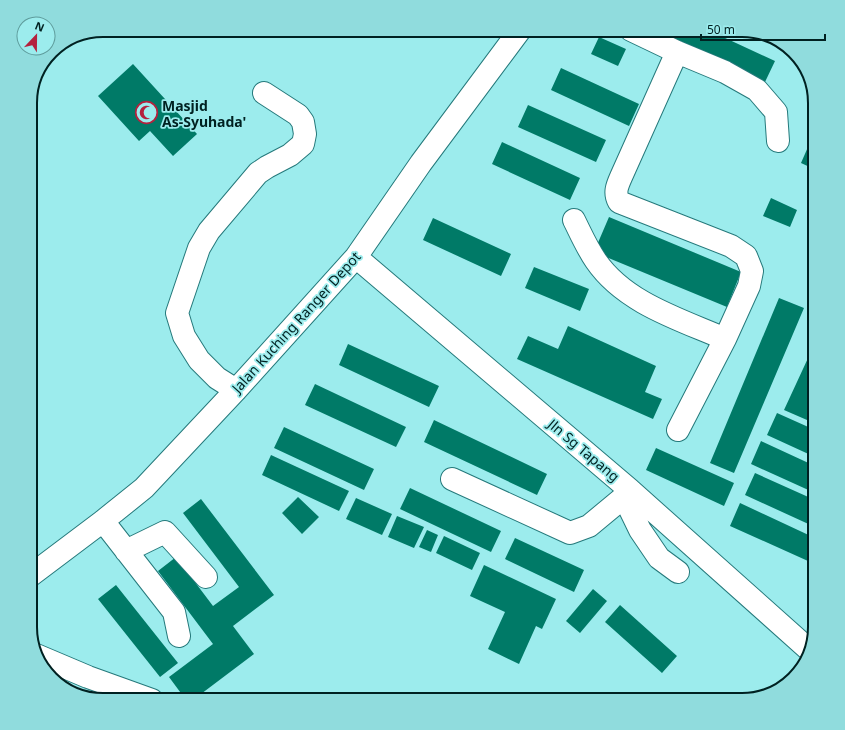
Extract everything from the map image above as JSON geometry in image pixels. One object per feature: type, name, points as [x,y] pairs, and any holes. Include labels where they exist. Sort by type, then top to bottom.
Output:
[{"type":"street","name":"Jalan Kuching Ranger Depot","points":[[37,571],[103,522],[144,488],[236,390],[356,257],[422,163],[515,37]]},
{"type":"street","points":[[646,37],[725,72],[757,90],[776,112],[778,141]]},
{"type":"street","points":[[677,52],[620,177],[616,189],[616,196],[619,202],[731,246],[746,256],[752,271],[749,286],[725,339],[678,430]]},
{"type":"street","points":[[236,390],[217,378],[199,360],[184,336],[176,313],[200,248],[209,231],[258,173],[290,155],[303,144],[305,134],[302,122],[298,115],[264,93]]},
{"type":"street","points":[[574,220],[593,257],[613,280],[644,304],[725,339]]},
{"type":"street","name":"Jln Sg Tapang","points":[[356,257],[805,646]]},
{"type":"street","points":[[452,479],[570,533],[589,526],[627,493],[640,530],[659,558],[678,572]]},
{"type":"street","points":[[103,522],[174,612],[179,636]]},
{"type":"street","points":[[126,550],[165,532],[206,577]]},
{"type":"street","points":[[46,659],[88,677],[133,693]]},
{"type":"building","points":[[599,37],[626,49],[618,66],[591,54]]},
{"type":"building","points":[[666,37],[723,37],[775,61],[765,82]]},
{"type":"building","name":"Masjid As-Syuhada'","points":[[133,64],[197,134],[173,156],[150,131],[139,141],[98,96]]},
{"type":"building","points":[[561,68],[639,104],[629,126],[551,90]]},
{"type":"building","points":[[528,105],[606,140],[596,162],[518,127]]},
{"type":"building","points":[[502,142],[580,178],[570,200],[492,164]]},
{"type":"building","points":[[808,147],[808,166],[801,163]]},
{"type":"building","points":[[771,198],[797,210],[790,227],[763,216]]},
{"type":"building","points":[[609,217],[741,272],[727,307],[594,252]]},
{"type":"building","points":[[433,218],[511,254],[501,276],[423,240]]},
{"type":"building","points":[[534,267],[589,289],[580,311],[525,288]]},
{"type":"building","points":[[779,298],[804,308],[734,473],[710,463]]},
{"type":"building","points":[[568,326],[656,366],[645,392],[662,399],[653,419],[517,359],[528,336],[558,349]]},
{"type":"building","points":[[348,344],[439,386],[429,407],[339,365]]},
{"type":"building","points":[[808,358],[807,420],[784,410]]},
{"type":"building","points":[[315,384],[406,427],[396,447],[305,405]]},
{"type":"building","points":[[777,413],[808,427],[808,454],[767,435]]},
{"type":"building","points":[[434,420],[547,474],[537,495],[424,442]]},
{"type":"building","points":[[284,427],[374,469],[364,490],[274,448]]},
{"type":"building","points":[[761,441],[808,463],[808,490],[751,464]]},
{"type":"building","points":[[656,448],[734,483],[724,506],[646,470]]},
{"type":"building","points":[[271,455],[349,491],[339,511],[262,475]]},
{"type":"building","points":[[755,473],[808,497],[808,524],[745,495]]},
{"type":"building","points":[[410,488],[501,531],[491,552],[400,509]]},
{"type":"building","points":[[298,497],[319,517],[302,534],[282,513]]},
{"type":"building","points":[[356,498],[392,514],[382,535],[346,519]]},
{"type":"building","points":[[201,499],[274,595],[233,626],[254,654],[202,693],[181,693],[169,677],[213,644],[158,571],[176,557],[213,606],[239,587],[183,513]]},
{"type":"building","points":[[740,503],[808,535],[808,561],[730,526]]},
{"type":"building","points":[[397,516],[424,527],[414,548],[388,537]]},
{"type":"building","points":[[427,530],[438,535],[431,552],[419,547]]},
{"type":"building","points":[[444,536],[480,553],[472,570],[436,553]]},
{"type":"building","points":[[515,538],[584,570],[574,592],[505,559]]},
{"type":"building","points":[[484,565],[556,599],[542,629],[536,626],[519,664],[488,649],[505,612],[470,596]]},
{"type":"building","points":[[116,585],[178,663],[160,677],[98,599]]},
{"type":"building","points":[[593,589],[607,601],[580,633],[566,621]]},
{"type":"building","points":[[620,605],[677,656],[662,673],[605,622]]},
{"type":"place","name":"Masjid As-Syuhada'","points":[[146,113]]}]
